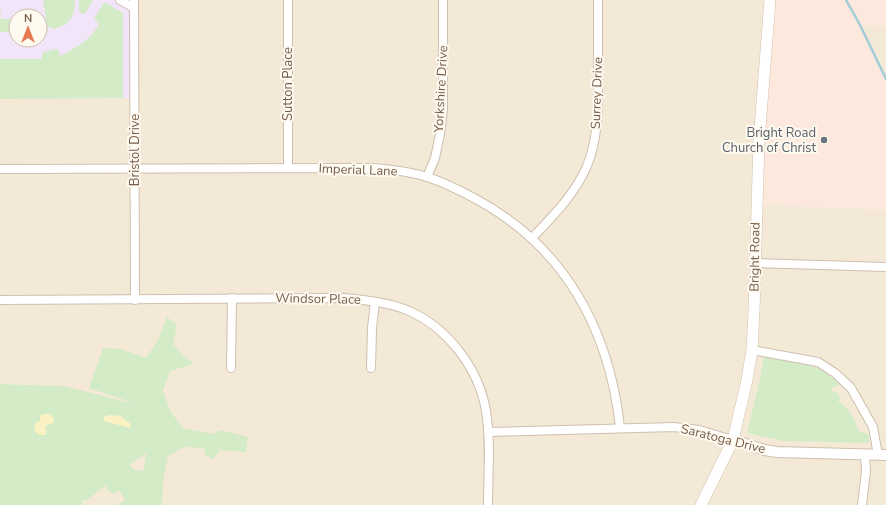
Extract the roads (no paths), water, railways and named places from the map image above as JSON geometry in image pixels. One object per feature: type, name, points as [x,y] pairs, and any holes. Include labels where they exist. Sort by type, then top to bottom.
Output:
[{"type":"main road","name":"Bright Road","points":[[701,505],[733,440],[747,380],[752,350],[759,141],[770,0]]},
{"type":"street","points":[[120,0],[134,4]]},
{"type":"street","name":"Sutton Place","points":[[288,0],[288,168]]},
{"type":"street","name":"Yorkshire Drive","points":[[427,177],[435,158],[443,110],[443,0]]},
{"type":"street","name":"Surrey Drive","points":[[532,238],[559,209],[573,191],[586,167],[594,145],[598,108],[598,0]]},
{"type":"street","name":"Bristol Drive","points":[[134,4],[134,300]]},
{"type":"street","name":"Imperial Lane","points":[[0,169],[374,168],[402,171],[427,177],[447,185],[482,202],[513,223],[532,238],[546,252],[565,275],[596,328],[604,350],[616,399],[620,427]]},
{"type":"street","points":[[755,263],[886,267]]},
{"type":"street","points":[[231,368],[232,298]]},
{"type":"street","name":"Windsor Place","points":[[0,300],[344,298],[397,306],[430,322],[452,343],[467,364],[479,386],[486,410],[488,432],[488,505]]},
{"type":"street","points":[[371,368],[372,328],[375,302]]},
{"type":"street","points":[[752,350],[818,362],[835,373],[851,388],[873,427],[882,455]]},
{"type":"street","name":"Saratoga Drive","points":[[488,432],[661,426],[699,430],[765,450],[778,452],[882,455]]},
{"type":"street","points":[[862,505],[866,471],[865,455]]},
{"type":"waterway","points":[[846,0],[886,79]]},
{"type":"place","name":"Bright Road Church of Christ","points":[[824,140]]}]
